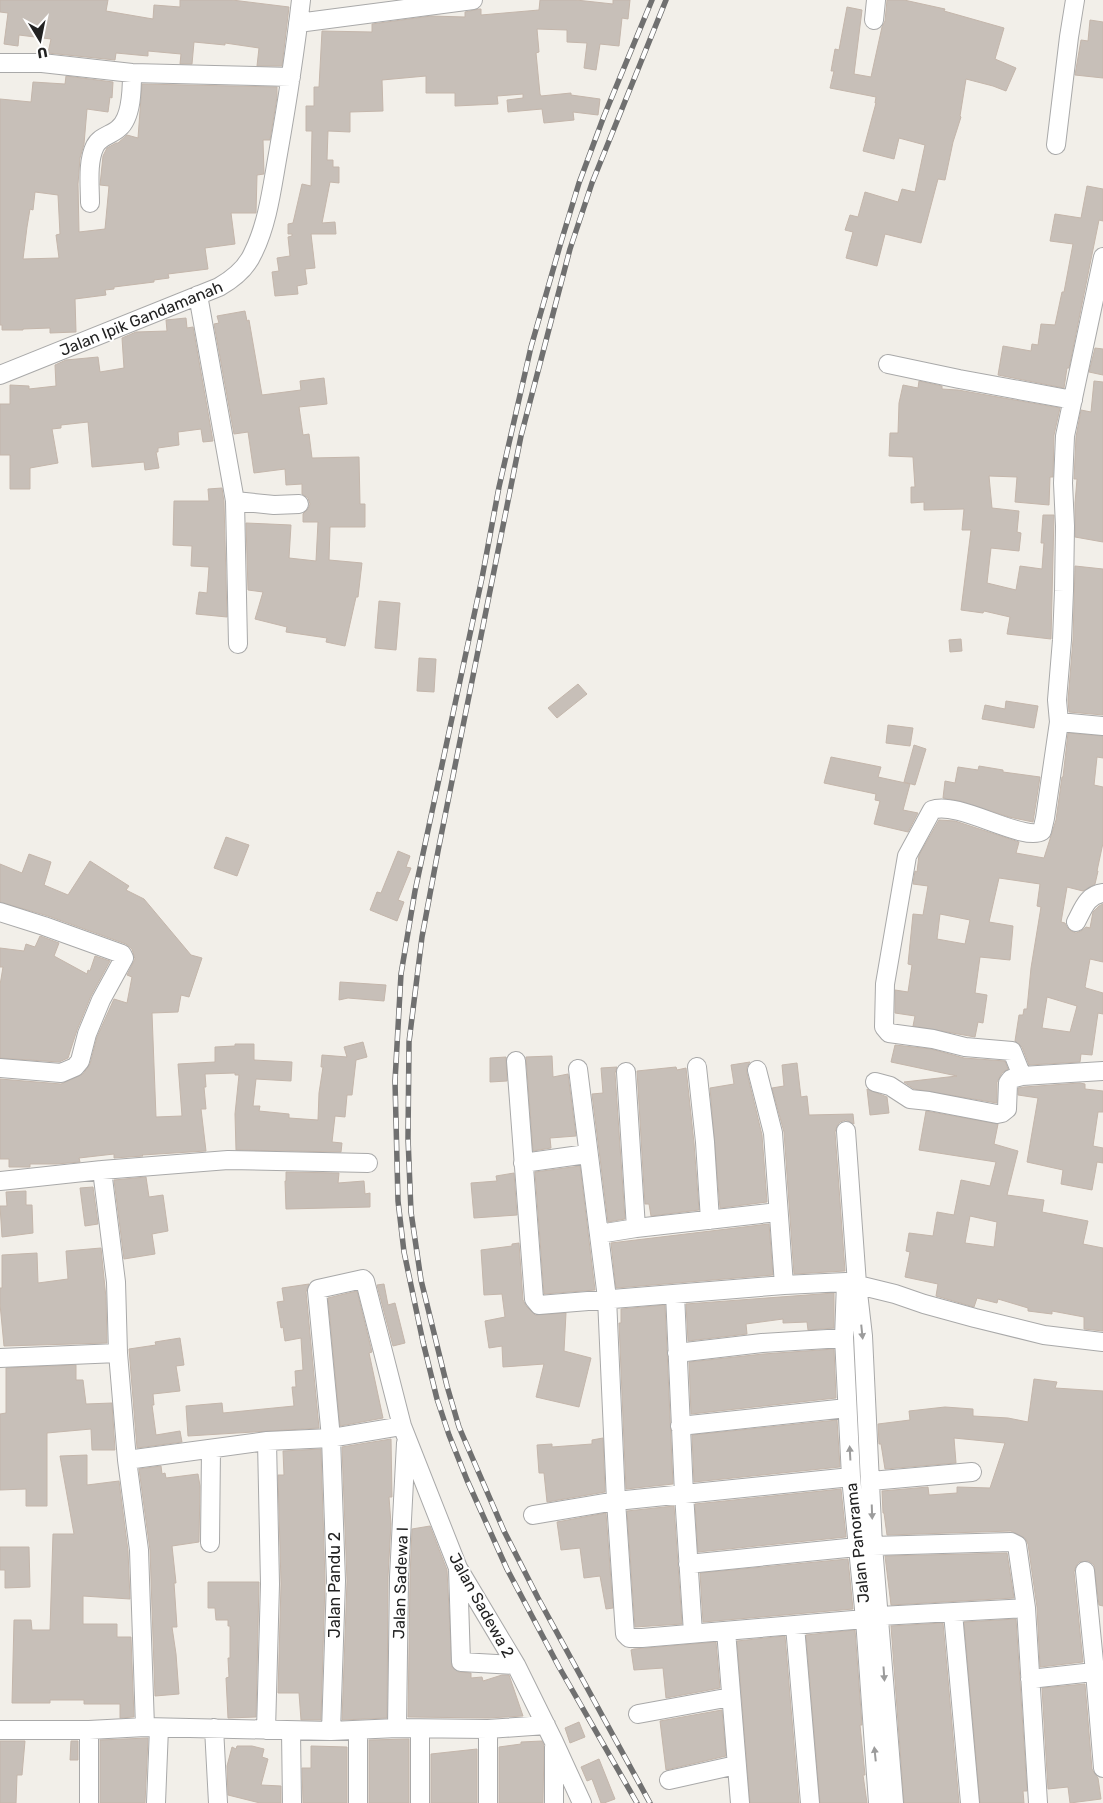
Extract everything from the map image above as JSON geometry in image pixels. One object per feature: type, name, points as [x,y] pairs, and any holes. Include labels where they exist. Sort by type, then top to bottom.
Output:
[{"type":"street","name":"Jalan Ipik Gandamanah","points":[[0,375],[198,295],[232,280],[241,270],[253,254],[269,208],[291,77],[301,0]]},
{"type":"street","points":[[298,23],[473,0]]},
{"type":"street","points":[[874,20],[876,0]]},
{"type":"street","points":[[1056,145],[1068,37],[1075,0]]},
{"type":"street","points":[[0,63],[42,63],[132,72],[291,77]]},
{"type":"street","points":[[90,203],[92,154],[100,139],[120,127],[125,119],[132,96],[132,72]]},
{"type":"street","points":[[1022,1076],[1012,1052],[965,1047],[933,1039],[893,1034],[886,1031],[884,1027],[885,984],[907,856],[932,810],[938,808],[954,810],[994,824],[1035,834],[1042,831],[1047,809],[1059,722],[1057,700],[1062,640],[1066,526],[1063,473],[1065,436],[1103,257]]},
{"type":"street","points":[[198,295],[235,501],[238,644]]},
{"type":"street","points":[[888,364],[1073,400]]},
{"type":"street","points":[[235,501],[274,505],[299,504]]},
{"type":"street","points":[[1059,722],[1103,726]]},
{"type":"street","points":[[1076,922],[1088,900],[1095,895],[1103,893]]},
{"type":"street","points":[[0,912],[108,948],[122,954],[124,958],[101,1000],[87,1034],[80,1061],[75,1067],[61,1073],[0,1068]]},
{"type":"street","points":[[516,1061],[534,1299],[536,1303],[545,1304],[784,1285],[852,1283],[984,1320],[1044,1334],[1103,1342]]},
{"type":"street","points":[[697,1067],[705,1142],[710,1220]]},
{"type":"street","points":[[578,1070],[587,1154],[600,1234],[607,1298],[616,1502],[626,1634],[629,1638],[795,1626],[872,1618],[1026,1608]]},
{"type":"street","points":[[757,1070],[773,1133],[784,1285]]},
{"type":"street","points":[[875,1082],[890,1086],[910,1099],[1002,1114],[1007,1109],[1008,1083],[1011,1079],[1022,1076],[1103,1071]]},
{"type":"street","points":[[626,1072],[636,1228]]},
{"type":"street","points":[[846,1131],[852,1283],[863,1336],[871,1481],[865,1546],[872,1618],[893,1775],[894,1803]]},
{"type":"street","points":[[523,1163],[587,1154]]},
{"type":"street","points":[[0,1181],[102,1170],[228,1160],[368,1163]]},
{"type":"street","points":[[102,1170],[116,1282],[118,1353],[127,1460],[140,1550],[156,1803]]},
{"type":"street","points":[[600,1234],[636,1228],[778,1212]]},
{"type":"street","name":"Jalan Pandu 2","points":[[331,1731],[336,1581],[331,1438],[316,1291],[318,1289],[362,1279],[365,1281],[404,1432]]},
{"type":"street","name":"Jalan Panorama","points":[[852,1283],[844,1338],[851,1477],[865,1546]]},
{"type":"street","points":[[675,1294],[680,1426],[693,1633]]},
{"type":"street","points":[[677,1353],[762,1343],[844,1338]]},
{"type":"street","points":[[0,1358],[118,1353]]},
{"type":"street","points":[[680,1426],[848,1408]]},
{"type":"street","points":[[127,1460],[267,1441],[404,1432]]},
{"type":"street","name":"Jalan Sadewa 2","points":[[404,1432],[458,1568],[516,1665],[582,1803]]},
{"type":"street","name":"Jalan Sadewa I","points":[[396,1728],[404,1432]]},
{"type":"street","points":[[266,1730],[270,1584],[267,1441]]},
{"type":"street","points":[[210,1543],[211,1449]]},
{"type":"street","points":[[871,1481],[972,1472]]},
{"type":"street","points":[[533,1515],[616,1502],[851,1477]]},
{"type":"street","points":[[688,1564],[865,1546],[1011,1542],[1017,1545],[1026,1608],[1038,1803]]},
{"type":"street","points":[[458,1568],[461,1662],[516,1665]]},
{"type":"street","points":[[1085,1571],[1099,1671],[1103,1768]]},
{"type":"street","points":[[952,1613],[970,1803]]},
{"type":"street","name":"Jalan Panorama","points":[[872,1618],[878,1803]]},
{"type":"street","points":[[795,1626],[810,1803]]},
{"type":"street","points":[[726,1631],[740,1803]]},
{"type":"street","points":[[1030,1679],[1099,1671]]},
{"type":"street","points":[[638,1714],[731,1697]]},
{"type":"street","points":[[0,1730],[214,1728],[358,1731],[396,1728],[488,1729],[546,1725]]},
{"type":"street","points":[[214,1728],[218,1803]]},
{"type":"street","points":[[420,1729],[420,1803]]},
{"type":"street","points":[[488,1729],[488,1803]]},
{"type":"street","points":[[89,1730],[89,1803]]},
{"type":"street","points":[[291,1731],[292,1803]]},
{"type":"street","points":[[358,1731],[358,1803]]},
{"type":"street","points":[[554,1742],[554,1803]]},
{"type":"street","points":[[669,1780],[736,1765]]},
{"type":"building","points":[[0,0],[108,0],[106,11],[153,19],[154,5],[180,7],[180,0],[232,0],[289,7],[282,66],[257,66],[259,48],[225,43],[225,45],[194,42],[192,64],[180,64],[181,54],[148,51],[148,56],[116,53],[115,60],[48,53],[51,39],[19,35],[18,46],[4,44],[8,13],[0,12]]},
{"type":"building","points":[[540,0],[576,0],[613,4],[613,0],[630,0],[628,19],[622,18],[619,46],[600,44],[596,70],[584,68],[587,43],[567,42],[567,30],[537,29],[539,52],[536,53],[541,96],[571,93],[571,95],[600,99],[598,115],[573,112],[574,120],[544,123],[542,109],[508,112],[507,100],[523,98],[523,94],[497,96],[498,104],[455,106],[455,93],[426,93],[426,76],[382,80],[383,111],[350,112],[350,132],[328,131],[327,160],[333,160],[333,167],[339,167],[339,183],[330,182],[322,223],[335,222],[336,234],[311,234],[315,268],[305,269],[307,284],[297,286],[298,294],[275,296],[272,272],[279,271],[277,258],[290,256],[288,237],[292,236],[292,234],[288,234],[288,224],[293,223],[302,184],[311,186],[312,131],[306,131],[306,106],[314,106],[314,87],[319,87],[322,31],[372,32],[372,24],[431,16],[465,17],[465,12],[479,9],[481,9],[481,15],[539,10]]},
{"type":"building","points":[[887,0],[904,0],[945,9],[944,11],[1004,28],[995,59],[1016,68],[1006,91],[966,79],[961,117],[953,142],[945,180],[938,179],[921,243],[885,234],[877,266],[846,258],[853,232],[845,230],[850,215],[858,217],[865,192],[898,202],[902,189],[915,192],[925,145],[899,138],[894,159],[863,151],[876,97],[830,88],[834,71],[831,71],[835,49],[839,50],[847,7],[862,10],[854,74],[871,77],[885,21]]},
{"type":"building","points":[[1090,20],[1103,22],[1103,78],[1075,75],[1081,40],[1088,41]]},
{"type":"building","points":[[66,76],[113,82],[112,98],[110,97],[108,112],[87,109],[78,184],[79,232],[105,229],[109,186],[100,185],[103,156],[107,148],[118,143],[127,135],[138,138],[142,84],[277,87],[270,140],[263,140],[264,174],[257,175],[256,213],[231,213],[235,244],[205,248],[208,269],[168,274],[169,278],[154,280],[154,282],[114,287],[114,289],[105,290],[106,295],[75,299],[76,332],[50,333],[50,328],[2,330],[2,325],[0,325],[0,99],[31,102],[33,82],[65,84]],"holes":[[[35,192],[58,195],[60,234],[56,235],[59,258],[23,259],[30,209],[33,210]]]},
{"type":"building","points":[[1087,186],[1103,189],[1103,221],[1099,220],[1064,388],[998,375],[1003,346],[1031,351],[1032,344],[1038,345],[1041,324],[1055,325],[1062,292],[1064,292],[1073,244],[1050,241],[1055,214],[1081,218]]},
{"type":"building","points":[[245,311],[247,321],[249,320],[262,395],[301,390],[300,381],[324,378],[327,404],[299,407],[303,435],[309,434],[312,458],[359,457],[360,504],[365,504],[365,527],[330,527],[329,560],[362,563],[358,597],[356,597],[345,646],[326,642],[327,638],[286,632],[287,627],[255,619],[263,592],[248,590],[246,523],[291,525],[289,558],[316,561],[318,522],[303,522],[303,514],[310,504],[308,498],[302,494],[302,484],[286,485],[285,469],[254,473],[248,432],[234,434],[214,324],[219,323],[217,316]]},
{"type":"building","points":[[186,318],[187,328],[193,327],[213,441],[203,442],[201,429],[178,432],[179,445],[158,448],[158,452],[156,452],[159,468],[145,470],[144,462],[92,467],[88,422],[61,425],[61,428],[52,429],[58,463],[30,468],[30,489],[10,489],[10,455],[0,455],[0,404],[10,404],[10,385],[29,386],[29,389],[56,386],[55,365],[66,360],[98,357],[100,372],[124,368],[122,338],[136,332],[167,331],[166,320]]},
{"type":"building","points":[[1095,348],[1103,349],[1103,375],[1089,372]]},
{"type":"building","points":[[919,381],[942,386],[942,389],[958,390],[1060,408],[1054,435],[1053,477],[1050,477],[1049,505],[1015,502],[1017,477],[989,476],[992,508],[1019,511],[1017,532],[1021,533],[1019,551],[991,548],[987,583],[1016,590],[1020,566],[1042,569],[1044,543],[1041,543],[1043,515],[1054,515],[1051,639],[1007,634],[1010,617],[984,611],[983,613],[961,610],[971,530],[962,530],[964,509],[924,510],[924,502],[911,503],[911,487],[915,487],[913,457],[889,456],[890,433],[898,433],[899,403],[903,385],[918,388]]},
{"type":"building","points":[[1094,381],[1103,382],[1103,542],[1075,537],[1077,479],[1074,479],[1076,437],[1081,410],[1091,412]]},
{"type":"building","points":[[222,488],[227,617],[196,614],[199,592],[207,593],[209,567],[191,566],[192,546],[173,545],[174,501],[209,501],[208,489]]},
{"type":"building","points":[[1075,566],[1103,569],[1103,715],[1069,712]]},
{"type":"building","points":[[379,601],[400,603],[396,650],[375,648]]},
{"type":"building","points":[[961,639],[962,651],[950,652],[949,640]]},
{"type":"building","points":[[419,658],[436,659],[434,692],[417,691]]},
{"type":"building","points":[[578,684],[587,694],[557,718],[548,708]]},
{"type":"building","points":[[1006,701],[1038,706],[1034,728],[982,719],[985,705],[1005,709]]},
{"type":"building","points":[[888,725],[913,728],[910,746],[886,743]]},
{"type":"building","points":[[1068,733],[1103,736],[1103,758],[1097,757],[1094,785],[1103,787],[1103,843],[1098,871],[1095,884],[1083,891],[1067,887],[1061,922],[1065,923],[1071,931],[1076,933],[1086,927],[1090,928],[1093,912],[1103,904],[1103,962],[1090,959],[1085,987],[1103,993],[1103,1014],[1098,1013],[1092,1055],[1081,1054],[1080,1062],[1029,1065],[1022,1047],[1015,1041],[1019,1015],[1023,1015],[1024,1009],[1027,1009],[1031,968],[1041,907],[1037,906],[1040,884],[999,878],[989,922],[1013,926],[1010,960],[980,957],[975,993],[987,995],[983,1023],[978,1022],[975,1037],[913,1026],[915,1016],[895,1013],[895,990],[908,992],[912,965],[908,964],[913,914],[923,915],[928,886],[913,884],[915,871],[917,872],[919,855],[939,820],[955,821],[1019,842],[1016,853],[1044,858],[1056,820]],"holes":[[[940,914],[970,920],[965,944],[937,939]],[[1047,997],[1077,1006],[1070,1032],[1042,1028]]]},
{"type":"building","points":[[914,745],[926,749],[915,785],[904,782]]},
{"type":"building","points":[[831,757],[881,767],[878,777],[910,784],[903,810],[918,813],[908,832],[874,824],[880,801],[875,800],[876,794],[824,783]]},
{"type":"building","points":[[979,766],[1003,770],[1003,772],[1040,777],[1033,822],[943,798],[945,781],[955,783],[958,767],[978,770]]},
{"type":"building","points":[[226,837],[249,845],[237,876],[214,868]]},
{"type":"building","points":[[398,851],[410,856],[406,867],[411,868],[398,900],[404,902],[397,921],[370,910],[377,892],[381,893]]},
{"type":"building","points":[[29,854],[51,862],[44,885],[68,895],[90,861],[129,886],[126,890],[144,899],[191,955],[202,958],[189,997],[181,995],[178,1012],[152,1013],[156,1117],[182,1116],[178,1064],[215,1062],[215,1047],[254,1044],[254,1060],[292,1062],[291,1081],[256,1079],[253,1106],[260,1106],[259,1111],[289,1114],[289,1118],[318,1120],[319,1093],[323,1067],[321,1067],[322,1055],[347,1057],[344,1047],[363,1042],[367,1057],[356,1060],[352,1095],[347,1095],[345,1117],[335,1116],[332,1142],[342,1143],[341,1152],[236,1150],[235,1114],[239,1075],[235,1075],[235,1073],[205,1074],[206,1109],[201,1109],[206,1151],[114,1158],[114,1154],[79,1158],[80,1162],[30,1164],[30,1167],[9,1167],[9,1159],[0,1159],[0,1079],[61,1084],[83,1074],[90,1064],[97,1037],[114,999],[127,1003],[132,977],[127,975],[135,959],[132,949],[126,944],[48,916],[0,902],[0,864],[22,873]]},
{"type":"building","points":[[40,936],[59,943],[54,956],[87,974],[88,970],[90,971],[95,956],[110,961],[91,996],[68,1058],[59,1062],[0,1058],[0,985],[3,967],[0,967],[0,948],[24,951],[26,944],[35,947]]},
{"type":"building","points":[[340,982],[386,985],[384,1001],[348,998],[339,1000]]},
{"type":"building","points":[[895,1045],[931,1049],[964,1058],[1005,1061],[1008,1069],[1002,1073],[997,1082],[997,1103],[914,1089],[904,1082],[957,1076],[891,1062]]},
{"type":"building","points":[[552,1056],[553,1077],[568,1074],[576,1136],[550,1138],[551,1148],[533,1151],[526,1057]]},
{"type":"building","points":[[506,1057],[507,1081],[490,1082],[490,1058]]},
{"type":"building","points":[[750,1062],[747,1067],[747,1073],[762,1135],[767,1202],[720,1208],[710,1088],[734,1084],[731,1065]]},
{"type":"building","points":[[797,1063],[801,1097],[807,1096],[809,1115],[853,1114],[854,1124],[846,1120],[840,1122],[835,1132],[845,1271],[794,1274],[784,1132],[772,1088],[784,1086],[782,1065]]},
{"type":"building","points":[[617,1067],[615,1073],[625,1219],[608,1222],[592,1094],[603,1093],[601,1068]]},
{"type":"building","points":[[676,1067],[677,1070],[686,1068],[699,1210],[651,1216],[649,1204],[645,1204],[637,1071]]},
{"type":"building","points":[[1085,1084],[1085,1089],[1103,1091],[1103,1112],[1098,1112],[1093,1146],[1103,1148],[1103,1163],[1097,1162],[1092,1190],[1061,1184],[1063,1170],[1027,1162],[1038,1098],[1018,1095],[1018,1088]]},
{"type":"building","points":[[867,1089],[887,1097],[889,1113],[870,1115]]},
{"type":"building","points":[[926,1111],[998,1124],[994,1144],[1018,1151],[1007,1195],[1044,1200],[1042,1212],[1088,1221],[1083,1244],[1103,1248],[1103,1331],[1084,1329],[1084,1317],[1052,1311],[1052,1314],[1028,1311],[1028,1308],[998,1299],[997,1303],[977,1298],[974,1307],[936,1296],[938,1284],[905,1277],[910,1252],[906,1251],[909,1233],[933,1236],[937,1212],[954,1215],[961,1180],[990,1186],[996,1162],[919,1150]],"holes":[[[970,1216],[997,1222],[994,1247],[965,1243]]]},
{"type":"building","points":[[580,1166],[595,1290],[544,1294],[535,1172]]},
{"type":"building","points":[[286,1172],[339,1173],[338,1183],[364,1181],[365,1194],[370,1193],[370,1207],[286,1209]]},
{"type":"building","points":[[514,1173],[517,1215],[474,1218],[471,1183],[497,1181],[496,1176]]},
{"type":"building","points":[[146,1177],[149,1197],[163,1195],[168,1231],[152,1234],[155,1254],[124,1259],[114,1180]]},
{"type":"building","points":[[93,1187],[98,1224],[85,1226],[80,1188]]},
{"type":"building","points":[[26,1191],[26,1205],[32,1205],[33,1233],[2,1237],[0,1206],[7,1206],[6,1192]]},
{"type":"building","points":[[769,1224],[773,1275],[616,1288],[611,1243]]},
{"type":"building","points":[[519,1243],[523,1300],[526,1306],[535,1315],[566,1313],[564,1351],[591,1358],[579,1407],[536,1397],[544,1364],[503,1367],[502,1346],[489,1348],[485,1321],[505,1317],[502,1294],[484,1295],[481,1250],[512,1246],[512,1244]]},
{"type":"building","points":[[101,1248],[106,1298],[107,1343],[4,1346],[0,1304],[2,1255],[37,1253],[38,1283],[68,1279],[66,1251]]},
{"type":"building","points":[[309,1284],[306,1292],[319,1428],[188,1436],[186,1406],[222,1403],[223,1413],[294,1406],[292,1387],[296,1387],[295,1371],[303,1370],[301,1338],[285,1341],[277,1302],[284,1301],[282,1288]]},
{"type":"building","points":[[384,1284],[388,1305],[395,1303],[405,1343],[393,1346],[377,1285]]},
{"type":"building","points":[[357,1291],[372,1352],[369,1353],[383,1418],[340,1426],[328,1298]]},
{"type":"building","points":[[834,1293],[834,1328],[808,1330],[807,1322],[783,1323],[783,1319],[746,1324],[747,1334],[688,1341],[686,1304]]},
{"type":"building","points":[[665,1305],[673,1484],[626,1489],[619,1323],[621,1323],[621,1309]]},
{"type":"building","points":[[180,1338],[184,1365],[176,1366],[180,1391],[153,1394],[154,1405],[152,1405],[156,1435],[180,1431],[182,1442],[137,1448],[129,1349],[156,1345],[155,1342]]},
{"type":"building","points":[[834,1349],[836,1398],[691,1414],[689,1362]]},
{"type":"building","points":[[76,1365],[76,1380],[83,1380],[86,1404],[112,1403],[115,1450],[92,1450],[91,1429],[47,1433],[47,1506],[26,1506],[26,1489],[0,1490],[0,1414],[6,1413],[6,1368]]},
{"type":"building","points":[[1034,1379],[1057,1382],[1055,1388],[1103,1391],[1103,1606],[1099,1605],[1094,1565],[1089,1561],[1079,1562],[1074,1572],[1083,1662],[1040,1667],[1037,1607],[1028,1544],[1025,1538],[1011,1531],[887,1535],[883,1513],[882,1491],[928,1487],[929,1495],[957,1493],[957,1487],[990,1488],[1005,1443],[954,1438],[956,1463],[885,1469],[881,1444],[879,1444],[878,1424],[910,1420],[909,1411],[945,1407],[973,1409],[973,1416],[1008,1418],[1028,1422]]},
{"type":"building","points":[[837,1420],[840,1467],[694,1482],[692,1435]]},
{"type":"building","points":[[603,1438],[605,1492],[547,1502],[544,1473],[539,1473],[537,1445],[552,1444],[552,1447],[592,1444],[592,1440]]},
{"type":"building","points":[[391,1439],[392,1497],[389,1497],[391,1524],[388,1577],[387,1718],[342,1720],[347,1581],[342,1447]]},
{"type":"building","points":[[321,1449],[325,1581],[321,1720],[301,1720],[299,1693],[278,1693],[281,1584],[278,1475],[284,1475],[283,1451]]},
{"type":"building","points":[[87,1455],[87,1485],[119,1481],[128,1551],[130,1599],[83,1596],[83,1624],[117,1624],[117,1637],[131,1637],[134,1717],[120,1718],[120,1704],[84,1704],[84,1700],[50,1700],[50,1703],[12,1703],[14,1620],[31,1620],[32,1630],[50,1630],[53,1534],[74,1534],[60,1456]]},
{"type":"building","points":[[161,1466],[162,1474],[165,1473],[166,1478],[198,1474],[200,1486],[199,1542],[172,1546],[176,1583],[174,1583],[177,1627],[172,1627],[179,1694],[155,1696],[150,1550],[139,1469]]},
{"type":"building","points":[[841,1489],[846,1537],[698,1552],[695,1504]]},
{"type":"building","points":[[674,1506],[682,1624],[635,1627],[627,1511]]},
{"type":"building","points":[[606,1513],[613,1608],[606,1609],[600,1576],[584,1578],[580,1548],[561,1550],[557,1522]]},
{"type":"building","points":[[430,1526],[447,1570],[452,1667],[459,1672],[471,1673],[471,1678],[482,1677],[483,1681],[502,1675],[509,1675],[523,1716],[488,1718],[408,1717],[412,1529]]},
{"type":"building","points":[[0,1547],[29,1547],[30,1587],[5,1588],[5,1570],[0,1570]]},
{"type":"building","points":[[1007,1553],[1014,1598],[891,1605],[885,1556]]},
{"type":"building","points":[[848,1559],[853,1609],[703,1622],[700,1573]]},
{"type":"building","points":[[208,1582],[259,1582],[256,1717],[228,1718],[226,1678],[229,1677],[230,1626],[228,1626],[228,1620],[216,1620],[215,1608],[208,1608]]},
{"type":"building","points":[[1016,1619],[1027,1791],[1023,1791],[1024,1803],[980,1803],[964,1622]]},
{"type":"building","points":[[943,1623],[959,1803],[904,1803],[891,1626]]},
{"type":"building","points":[[855,1630],[862,1725],[860,1725],[865,1775],[863,1775],[867,1803],[820,1803],[806,1635]]},
{"type":"building","points":[[785,1636],[799,1803],[750,1803],[737,1641]]},
{"type":"building","points":[[716,1642],[720,1688],[666,1698],[663,1668],[634,1670],[631,1650]]},
{"type":"building","points":[[1085,1684],[1092,1769],[1098,1778],[1101,1799],[1070,1803],[1068,1787],[1048,1789],[1042,1688]]},
{"type":"building","points":[[722,1710],[726,1756],[666,1770],[660,1721]]},
{"type":"building","points":[[579,1722],[585,1737],[570,1743],[565,1728]]},
{"type":"building","points":[[148,1738],[145,1803],[100,1803],[100,1740]]},
{"type":"building","points":[[409,1739],[409,1803],[369,1803],[369,1740]]},
{"type":"building","points":[[0,1741],[25,1741],[22,1775],[17,1775],[16,1803],[0,1803]]},
{"type":"building","points":[[71,1741],[78,1741],[78,1760],[70,1760]]},
{"type":"building","points":[[542,1741],[544,1745],[543,1803],[499,1803],[499,1747],[521,1744],[521,1742]]},
{"type":"building","points":[[237,1746],[252,1746],[264,1749],[262,1757],[268,1759],[261,1785],[281,1786],[281,1803],[260,1803],[228,1795],[227,1766],[232,1747],[236,1749]]},
{"type":"building","points":[[311,1746],[347,1747],[347,1803],[303,1803],[302,1768],[311,1768]]},
{"type":"building","points":[[477,1749],[477,1803],[431,1803],[431,1754]]},
{"type":"building","points":[[599,1759],[615,1799],[604,1803],[601,1803],[592,1779],[587,1781],[581,1767]]},
{"type":"railway","points":[[637,1803],[559,1667],[507,1569],[449,1435],[437,1399],[404,1252],[398,1201],[395,1081],[401,974],[415,891],[482,578],[499,487],[531,347],[579,183],[604,116],[652,0]]},
{"type":"railway","points":[[650,1803],[538,1598],[504,1531],[459,1427],[421,1280],[411,1212],[408,1138],[409,1042],[422,937],[521,436],[570,249],[592,183],[666,0]]}]
